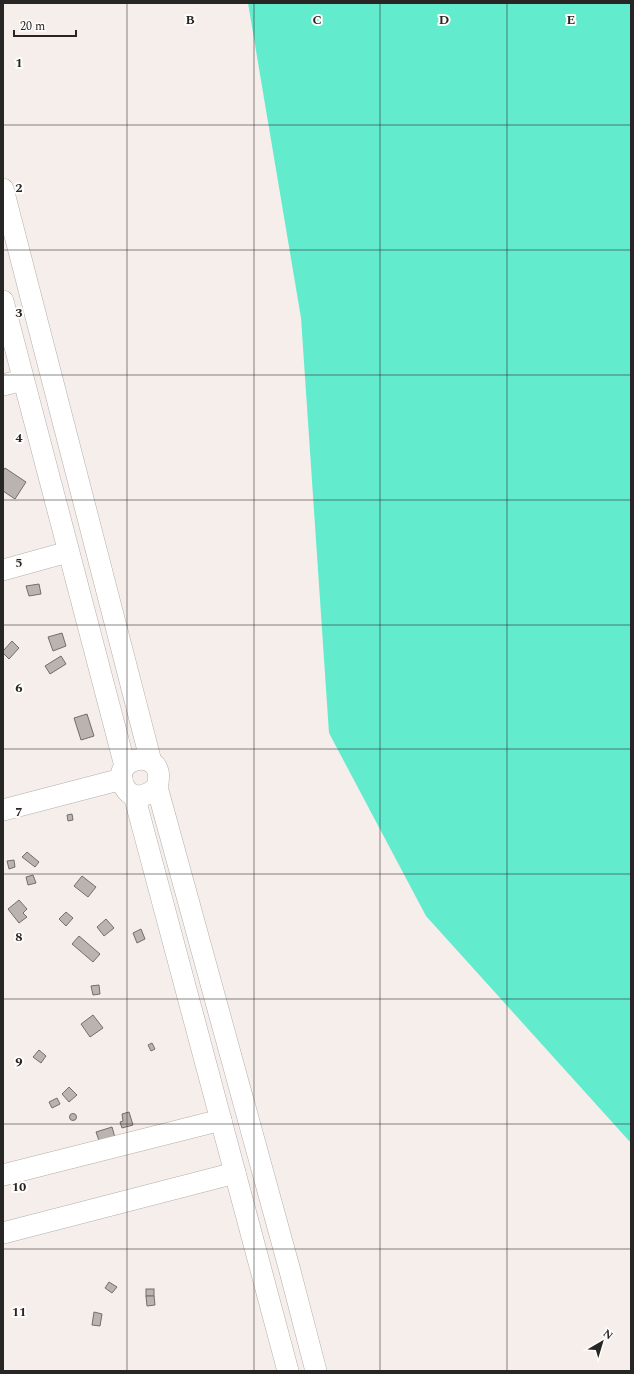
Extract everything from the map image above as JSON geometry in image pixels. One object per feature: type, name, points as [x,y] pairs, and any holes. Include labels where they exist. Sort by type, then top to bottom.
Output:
[{"type":"street","points":[[3,189],[151,762]]},
{"type":"street","points":[[3,301],[6,328],[23,380],[127,780],[221,1120],[288,1371]]},
{"type":"street","points":[[3,385],[23,380]]},
{"type":"street","points":[[3,570],[68,552]]},
{"type":"street","points":[[137,759],[144,759],[151,762],[159,773],[157,787],[151,793],[142,796],[127,780],[130,761],[137,759]]},
{"type":"street","points":[[3,810],[127,780]]},
{"type":"street","points":[[157,787],[316,1371]]},
{"type":"street","points":[[3,1175],[221,1120]]},
{"type":"street","points":[[3,1233],[235,1173]]},
{"type":"shaded area","points":[[248,3],[631,3],[631,1143],[426,916],[329,733],[301,318]]},
{"type":"building","points":[[5,468],[26,482],[15,499],[3,491],[3,471]]},
{"type":"building","points":[[39,584],[41,594],[29,596],[26,586]]},
{"type":"building","points":[[62,633],[66,646],[53,651],[48,637]]},
{"type":"building","points":[[12,641],[19,648],[9,659],[3,651]]},
{"type":"building","points":[[61,656],[66,664],[50,674],[45,666]]},
{"type":"building","points":[[87,714],[94,736],[81,740],[74,718]]},
{"type":"building","points":[[72,814],[73,820],[68,821],[67,815]]},
{"type":"building","points":[[27,852],[39,862],[35,867],[22,857]]},
{"type":"building","points":[[14,860],[15,867],[9,869],[7,861]]},
{"type":"building","points":[[33,875],[36,883],[28,885],[26,877]]},
{"type":"building","points":[[82,876],[96,887],[88,897],[74,886]]},
{"type":"building","points":[[19,900],[27,909],[23,913],[27,917],[19,923],[8,909]]},
{"type":"building","points":[[66,912],[73,918],[66,926],[59,919]]},
{"type":"building","points":[[106,919],[114,928],[104,936],[97,927]]},
{"type":"building","points":[[141,929],[145,939],[137,943],[133,933]]},
{"type":"building","points":[[79,936],[100,954],[93,962],[72,944]]},
{"type":"building","points":[[99,985],[100,994],[93,995],[91,986]]},
{"type":"building","points":[[93,1015],[103,1028],[90,1037],[81,1024]]},
{"type":"building","points":[[152,1043],[155,1049],[151,1051],[148,1045]]},
{"type":"building","points":[[39,1050],[46,1056],[41,1063],[33,1057]]},
{"type":"building","points":[[69,1087],[77,1095],[69,1102],[62,1094]]},
{"type":"building","points":[[57,1098],[60,1104],[52,1108],[49,1102]]},
{"type":"building","points":[[129,1112],[133,1125],[122,1128],[120,1122],[123,1121],[122,1114]]},
{"type":"building","points":[[73,1114],[76,1117],[73,1120],[70,1117]]},
{"type":"building","points":[[112,1127],[116,1141],[101,1146],[96,1132]]},
{"type":"building","points":[[109,1282],[117,1287],[112,1293],[105,1288]]},
{"type":"building","points":[[146,1289],[154,1289],[154,1296],[146,1296]]},
{"type":"building","points":[[146,1296],[154,1296],[155,1305],[147,1306]]},
{"type":"building","points":[[94,1312],[102,1314],[100,1326],[92,1325]]}]
